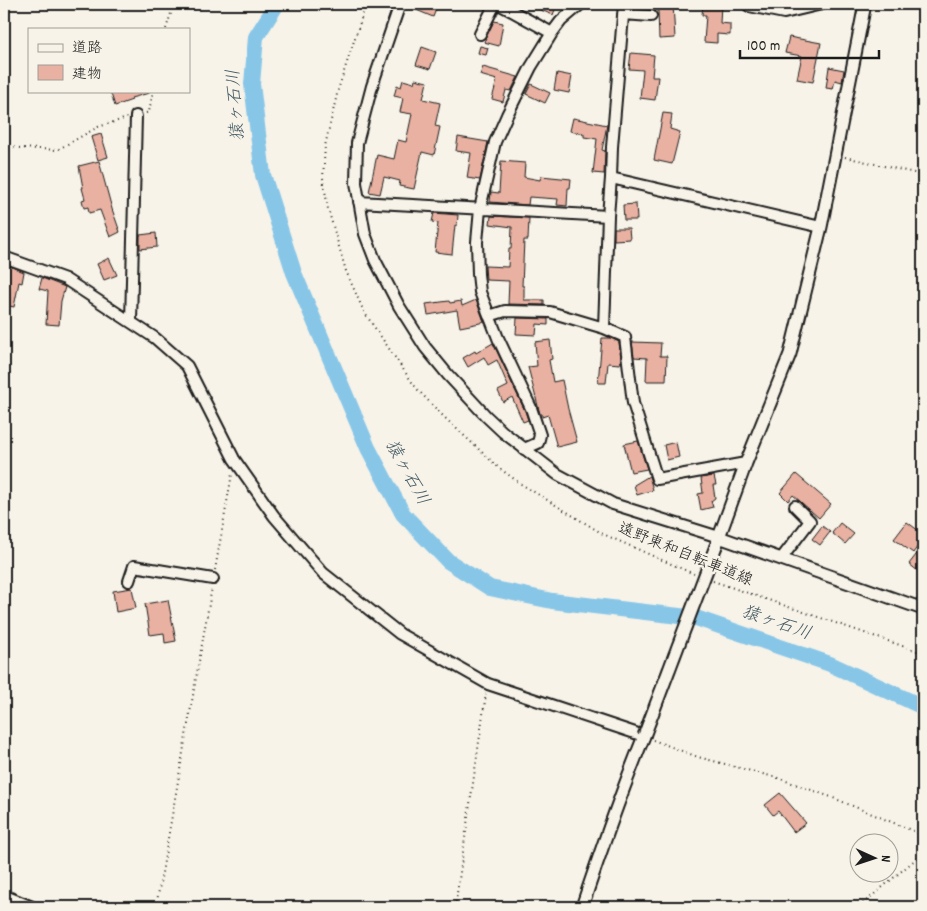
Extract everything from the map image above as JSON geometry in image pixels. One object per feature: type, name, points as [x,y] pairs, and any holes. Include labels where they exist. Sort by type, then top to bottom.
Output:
[{"type":"street","points":[[400,4],[372,86],[357,142],[356,183],[365,234],[375,260],[399,306],[425,347],[448,375],[486,416],[524,449],[557,474],[613,504],[717,542],[781,559],[923,609]]},
{"type":"street","points":[[480,34],[501,4],[552,33]]},
{"type":"street","points":[[524,449],[538,443],[540,435],[531,408],[498,338],[480,292],[477,242],[480,209],[495,142],[506,115],[531,67],[552,33],[581,4]]},
{"type":"street","points":[[747,4],[784,13],[822,4]]},
{"type":"street","points":[[582,907],[627,778],[746,463],[790,354],[822,227],[865,4]]},
{"type":"street","points":[[604,328],[612,147],[623,9],[651,16]]},
{"type":"street","points":[[131,322],[136,116]]},
{"type":"street","points":[[612,178],[822,227]]},
{"type":"street","points":[[359,202],[608,216]]},
{"type":"street","points":[[4,257],[65,279],[155,338],[187,366],[234,459],[274,516],[323,573],[400,634],[488,684],[644,736]]},
{"type":"street","points":[[489,316],[505,311],[550,312],[604,328],[625,337],[633,403],[657,479],[746,463]]},
{"type":"street","points":[[781,559],[810,521],[795,506]]},
{"type":"street","points":[[129,581],[134,566],[213,579]]},
{"type":"street","points":[[4,896],[31,907]]},
{"type":"path","points":[[166,28],[174,4]]},
{"type":"path","points":[[4,147],[57,150],[98,127],[149,112],[153,92]]},
{"type":"path","points":[[835,155],[923,175]]},
{"type":"path","name":"遠野東和自転車道線","points":[[462,434],[499,468],[521,484],[603,534],[677,568],[698,575]]},
{"type":"path","points":[[156,907],[234,459]]},
{"type":"path","name":"遠野東和自転車道線","points":[[708,579],[923,654]]},
{"type":"path","points":[[455,907],[488,684]]},
{"type":"path","points":[[644,736],[698,757],[787,781],[831,796],[923,835]]},
{"type":"path","points":[[858,907],[923,852]]},
{"type":"building","points":[[416,4],[438,4],[433,17],[414,9]]},
{"type":"building","points":[[526,4],[557,4],[553,15]]},
{"type":"building","points":[[651,4],[673,4],[675,38],[659,39],[658,11],[651,9]]},
{"type":"building","points":[[703,4],[721,4],[720,23],[730,24],[730,35],[717,34],[717,43],[704,42],[706,15],[702,15]]},
{"type":"building","points":[[494,21],[503,23],[499,46],[484,42]]},
{"type":"building","points":[[789,37],[821,43],[813,82],[797,79],[802,56],[785,53]]},
{"type":"building","points":[[480,46],[488,48],[486,55],[478,53]]},
{"type":"building","points":[[422,47],[436,52],[430,69],[416,65]]},
{"type":"building","points":[[631,53],[654,55],[652,77],[658,77],[655,100],[640,98],[643,70],[629,69]]},
{"type":"building","points":[[483,67],[518,77],[511,91],[506,90],[503,102],[492,99],[497,80],[480,75]]},
{"type":"building","points":[[829,67],[844,70],[842,82],[835,80],[833,89],[826,88]]},
{"type":"building","points":[[557,73],[572,76],[569,93],[554,90]]},
{"type":"building","points":[[415,79],[427,82],[423,99],[440,103],[435,126],[440,127],[434,155],[422,152],[414,189],[399,186],[400,181],[384,177],[380,194],[369,192],[377,155],[394,159],[398,140],[406,142],[412,114],[400,112],[403,98],[394,96],[397,85],[401,87],[403,80],[414,83]]},
{"type":"building","points":[[531,84],[550,93],[545,103],[526,94]]},
{"type":"building","points":[[110,92],[149,93],[131,98],[132,100],[115,106]]},
{"type":"building","points":[[663,113],[672,114],[670,129],[680,132],[672,164],[654,160]]},
{"type":"building","points":[[573,118],[607,125],[602,150],[605,151],[604,174],[593,173],[597,139],[584,137],[584,134],[570,131]]},
{"type":"building","points":[[101,134],[108,157],[98,160],[91,137]]},
{"type":"building","points":[[458,137],[488,142],[480,180],[467,178],[471,153],[456,151]]},
{"type":"building","points":[[99,161],[120,232],[110,237],[100,210],[89,213],[88,207],[84,208],[82,200],[85,199],[79,166]]},
{"type":"building","points":[[501,161],[525,163],[524,177],[540,180],[541,176],[571,179],[570,188],[568,188],[567,206],[557,205],[558,199],[529,197],[528,205],[490,202],[491,192],[499,193]]},
{"type":"building","points":[[636,204],[637,220],[624,220],[623,205]]},
{"type":"building","points":[[434,213],[458,215],[452,254],[435,252],[438,223],[432,222]]},
{"type":"building","points":[[491,216],[529,218],[528,240],[524,240],[522,286],[524,286],[524,300],[544,300],[544,305],[508,304],[509,281],[486,280],[485,266],[508,267],[509,249],[511,249],[512,227],[490,224]]},
{"type":"building","points":[[614,228],[629,228],[630,239],[614,240]]},
{"type":"building","points":[[156,233],[157,247],[140,249],[140,235]]},
{"type":"building","points":[[109,258],[117,275],[104,280],[97,264]]},
{"type":"building","points":[[4,264],[24,272],[22,283],[19,282],[14,307],[4,305]]},
{"type":"building","points":[[42,278],[65,287],[61,301],[59,325],[46,324],[48,291],[39,289]]},
{"type":"building","points":[[476,300],[484,321],[480,323],[460,327],[457,310],[428,315],[426,304],[461,301],[462,306]]},
{"type":"building","points":[[517,318],[548,319],[548,325],[537,324],[536,335],[516,334]]},
{"type":"building","points":[[602,338],[611,338],[619,342],[621,358],[620,364],[608,363],[606,383],[598,383]]},
{"type":"building","points":[[550,340],[552,359],[549,360],[553,382],[562,380],[577,442],[557,447],[548,415],[542,417],[542,414],[540,414],[528,367],[537,366],[535,342]]},
{"type":"building","points":[[632,342],[661,343],[660,356],[667,356],[666,381],[646,381],[647,358],[634,357]]},
{"type":"building","points":[[493,343],[528,420],[523,422],[512,397],[503,402],[498,391],[508,386],[497,360],[488,365],[484,357],[468,367],[463,358]]},
{"type":"building","points":[[638,441],[647,469],[631,472],[624,444]]},
{"type":"building","points":[[676,442],[679,457],[667,460],[664,445]]},
{"type":"building","points":[[796,474],[831,504],[819,518],[793,495],[788,501],[780,493]]},
{"type":"building","points":[[649,476],[653,490],[637,495],[634,485]]},
{"type":"building","points":[[714,476],[716,485],[713,485],[715,498],[711,501],[713,507],[701,510],[698,494],[703,493],[701,478]]},
{"type":"building","points":[[907,522],[923,534],[923,539],[913,553],[894,539]]},
{"type":"building","points":[[840,523],[854,534],[845,544],[832,533]]},
{"type":"building","points":[[822,526],[830,532],[820,545],[812,539]]},
{"type":"building","points":[[923,546],[923,575],[909,564]]},
{"type":"building","points":[[132,588],[136,608],[116,612],[113,591]]},
{"type":"building","points":[[168,600],[176,641],[165,643],[164,633],[150,635],[145,604]]},
{"type":"building","points":[[780,793],[806,823],[794,832],[778,811],[773,815],[765,805]]},
{"type":"waterway","name":"猿ヶ石川","points":[[277,4],[256,37],[252,84],[263,175],[294,273],[368,448],[403,514],[448,561],[490,588],[552,601],[696,618],[830,664],[923,707]]}]
